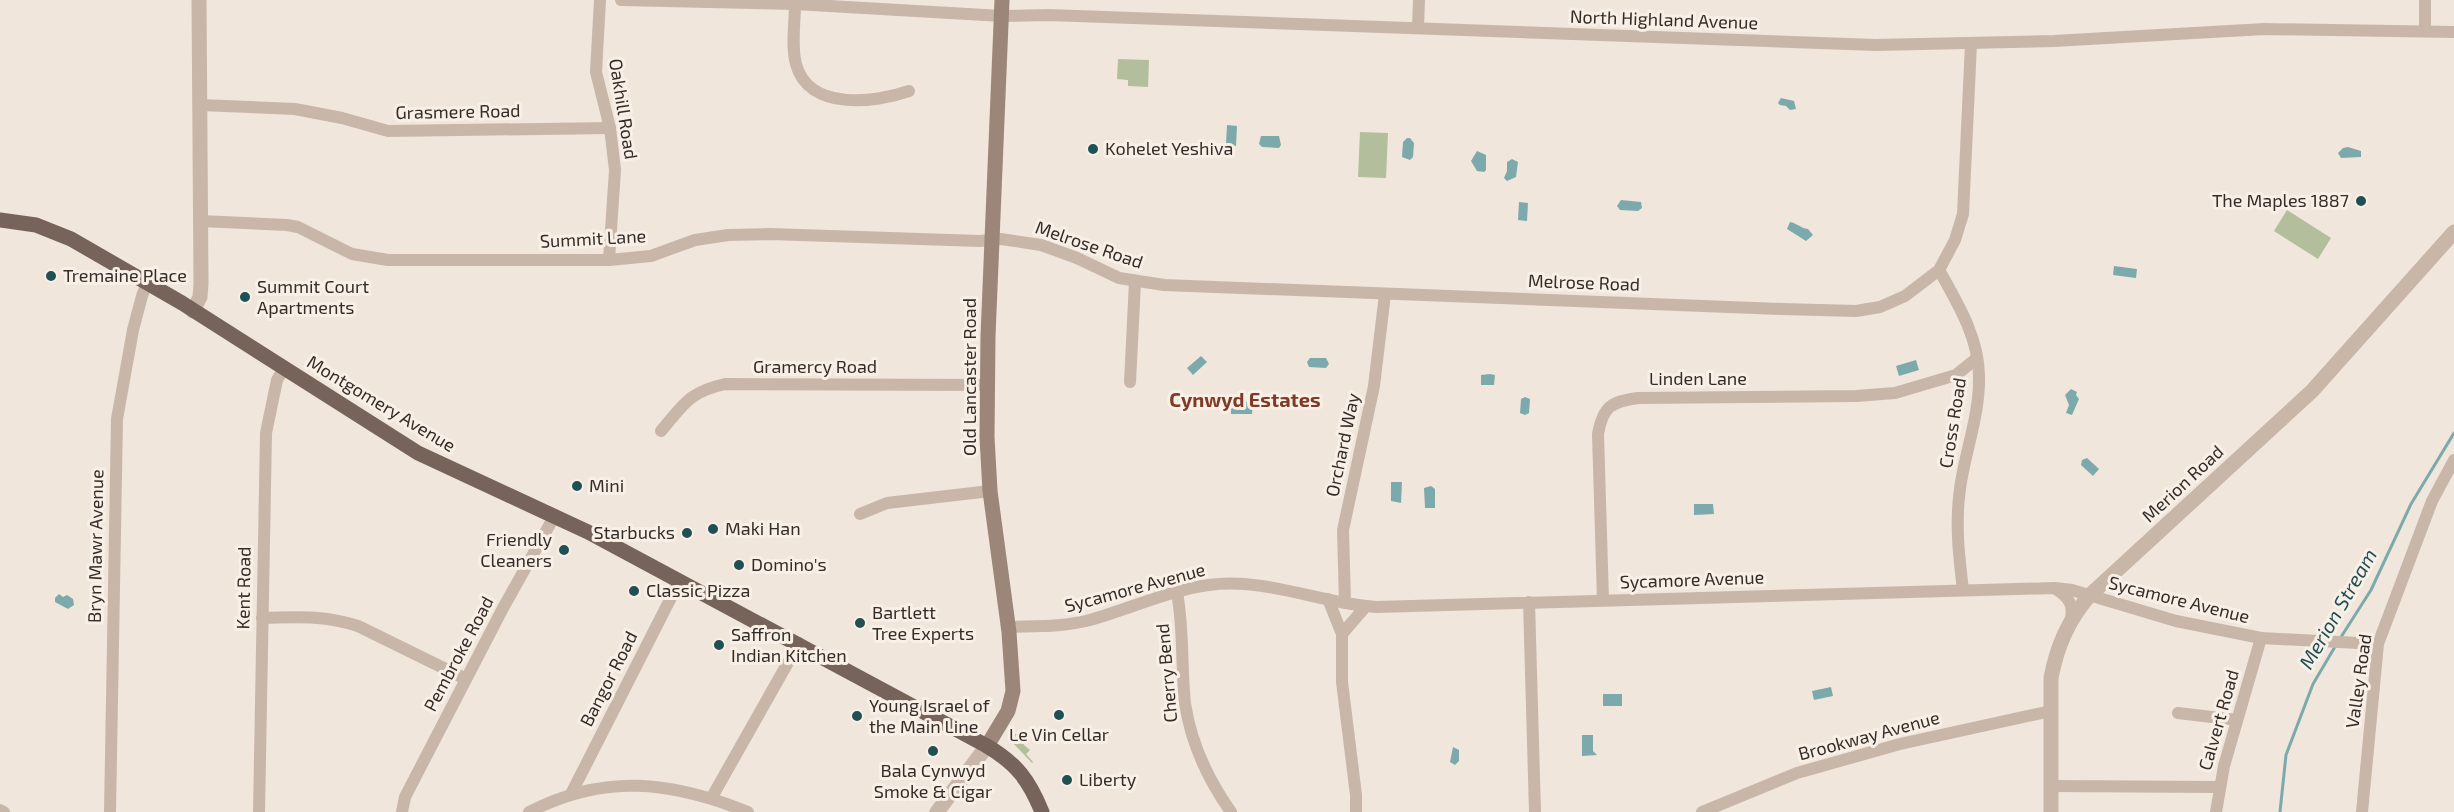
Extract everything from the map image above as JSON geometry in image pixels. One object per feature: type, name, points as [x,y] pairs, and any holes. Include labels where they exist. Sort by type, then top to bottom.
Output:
[{"type":"main road","name":"Old Lancaster Road","points":[[987,746],[1008,711],[1012,698],[1008,627],[990,491],[987,385],[1002,0]]},
{"type":"main road","name":"Montgomery Avenue","points":[[0,220],[36,225],[54,232],[147,283],[418,453],[555,515],[799,643],[987,746],[1009,760],[1021,772],[1042,812]]},
{"type":"street","points":[[193,311],[200,297],[199,0]]},
{"type":"street","name":"Oakhill Road","points":[[600,0],[596,72],[610,128],[615,193],[609,260]]},
{"type":"street","name":"North Highland Avenue","points":[[621,0],[795,4],[1002,16],[1049,15],[1824,44],[1971,44],[2264,28],[2454,32]]},
{"type":"street","points":[[1418,28],[1419,0]]},
{"type":"street","points":[[2425,0],[2425,31]]},
{"type":"street","points":[[795,4],[795,61],[802,78],[813,89],[824,96],[840,99],[893,97],[909,91]]},
{"type":"street","name":"Melrose Road","points":[[992,241],[1001,239],[1041,245],[1077,258],[1110,275],[1135,282],[1385,294],[1856,311],[1880,307],[1905,296],[1939,270],[1955,240],[1963,214],[1971,44]]},
{"type":"street","name":"Grasmere Road","points":[[200,105],[294,109],[388,130],[610,128]]},
{"type":"street","name":"Summit Lane","points":[[200,221],[298,227],[352,254],[388,260],[609,260],[651,256],[695,240],[728,235],[770,234],[992,241]]},
{"type":"street","name":"Merion Road","points":[[2051,812],[2051,678],[2063,634],[2071,619],[2089,596],[2312,391],[2454,232]]},
{"type":"street","name":"Cross Road","points":[[1939,270],[1967,321],[1977,357],[1976,418],[1959,500],[1959,542],[1963,590]]},
{"type":"street","points":[[1130,382],[1135,282]]},
{"type":"street","name":"Bryn Mawr Avenue","points":[[110,812],[117,419],[133,330],[147,283]]},
{"type":"street","name":"Orchard Way","points":[[1345,603],[1344,531],[1374,386],[1385,294]]},
{"type":"street","name":"Linden Lane","points":[[1603,600],[1598,434],[1601,416],[1617,401],[1638,398],[1885,394],[1913,389],[1956,375],[1977,357]]},
{"type":"street","name":"Kent Road","points":[[259,812],[266,433],[277,380],[284,368]]},
{"type":"street","points":[[1956,375],[1978,386]]},
{"type":"street","name":"Gramercy Road","points":[[661,431],[690,396],[725,384],[987,385]]},
{"type":"street","name":"Valley Road","points":[[2362,812],[2379,644],[2432,501],[2454,460]]},
{"type":"street","points":[[860,514],[887,503],[990,491]]},
{"type":"street","name":"Pembroke Road","points":[[402,812],[405,797],[555,515]]},
{"type":"street","name":"Bangor Road","points":[[571,794],[680,580]]},
{"type":"street","name":"Sycamore Avenue","points":[[1008,627],[1060,626],[1089,620],[1208,585],[1248,585],[1366,606],[2055,588],[2072,590],[2176,621],[2261,638],[2379,644]]},
{"type":"street","points":[[2055,588],[2067,596],[2071,603],[2071,619]]},
{"type":"street","name":"Cherry Bend","points":[[1177,593],[1189,726],[1200,760],[1211,783],[1231,812]]},
{"type":"street","points":[[1328,599],[1342,634],[1341,682],[1356,795],[1356,812]]},
{"type":"street","points":[[1529,603],[1535,812]]},
{"type":"street","points":[[1342,634],[1366,606]]},
{"type":"street","points":[[262,618],[319,616],[339,620],[358,626],[466,679]]},
{"type":"street","name":"Calvert Road","points":[[2216,812],[2219,787],[2261,638]]},
{"type":"street","points":[[712,797],[799,643]]},
{"type":"street","name":"Brookway Avenue","points":[[1702,812],[1797,773],[1900,744],[2051,711]]},
{"type":"street","points":[[2178,713],[2237,720]]},
{"type":"street","points":[[937,812],[987,746]]},
{"type":"street","points":[[529,812],[571,794],[622,784],[674,788],[712,797],[748,812]]},
{"type":"street","points":[[2051,786],[2219,787]]},
{"type":"street","points":[[0,810],[4,812]]},
{"type":"green space","points":[[1118,59],[1149,60],[1148,87],[1128,86],[1128,80],[1117,79]]},
{"type":"green space","points":[[1360,132],[1388,133],[1386,178],[1358,177]]},
{"type":"green space","points":[[2287,210],[2331,238],[2318,259],[2274,231]]},
{"type":"green space","points":[[1013,733],[1021,736],[1024,745],[1030,750],[1026,754],[1032,763],[1013,743],[1018,742],[1018,737],[1011,737]]},
{"type":"water","points":[[1781,98],[1794,101],[1796,109],[1790,110],[1780,105],[1778,103]]},
{"type":"water","points":[[1227,125],[1237,126],[1236,146],[1226,145]]},
{"type":"water","points":[[1261,136],[1279,136],[1281,145],[1279,148],[1262,147],[1259,144]]},
{"type":"water","points":[[1407,138],[1414,143],[1413,157],[1410,160],[1402,157],[1403,142]]},
{"type":"water","points":[[2348,147],[2361,151],[2361,157],[2341,158],[2338,153]]},
{"type":"water","points":[[1477,151],[1486,155],[1484,172],[1477,171],[1471,161]]},
{"type":"water","points":[[1512,159],[1518,162],[1516,177],[1507,181],[1504,178],[1507,162]]},
{"type":"water","points":[[1621,200],[1641,202],[1642,208],[1638,211],[1620,210],[1617,206]]},
{"type":"water","points":[[1519,202],[1528,203],[1527,221],[1518,220]]},
{"type":"water","points":[[1790,222],[1808,229],[1813,235],[1806,241],[1787,229]]},
{"type":"water","points":[[2114,266],[2137,269],[2136,278],[2113,275]]},
{"type":"water","points":[[1201,356],[1207,362],[1193,375],[1187,368]]},
{"type":"water","points":[[1310,358],[1326,358],[1329,364],[1326,368],[1309,367],[1307,362]]},
{"type":"water","points":[[1916,360],[1919,370],[1899,376],[1896,366]]},
{"type":"water","points":[[1481,375],[1495,375],[1494,385],[1481,385]]},
{"type":"water","points":[[2071,389],[2077,392],[2079,399],[2072,415],[2066,413],[2069,405],[2065,395]]},
{"type":"water","points":[[1525,397],[1530,399],[1529,413],[1525,415],[1520,413],[1521,399]]},
{"type":"water","points":[[1231,402],[1253,402],[1252,414],[1231,414]]},
{"type":"water","points":[[2087,458],[2099,469],[2093,476],[2081,465],[2082,460]]},
{"type":"water","points":[[1391,482],[1402,482],[1401,503],[1391,501]]},
{"type":"water","points":[[1431,486],[1435,489],[1435,508],[1425,508],[1424,488]]},
{"type":"water","points":[[1694,504],[1713,504],[1714,514],[1694,515]]},
{"type":"water","points":[[59,594],[73,599],[74,605],[68,609],[55,602]]},
{"type":"water","points":[[1831,687],[1833,696],[1814,700],[1812,691]]},
{"type":"water","points":[[1603,694],[1622,694],[1622,706],[1603,706]]},
{"type":"water","points":[[1582,735],[1593,735],[1593,751],[1597,755],[1582,756]]},
{"type":"water","points":[[1453,747],[1459,750],[1459,761],[1455,765],[1450,762]]},
{"type":"waterway","name":"Merion Stream","points":[[2341,637],[2371,590],[2411,504],[2454,433]]},
{"type":"waterway","name":"Merion Stream","points":[[2280,812],[2286,755],[2313,684],[2336,645]]},
{"type":"place","name":"Kohelet Yeshiva","points":[[1093,149]]},
{"type":"place","name":"The Maples 1887","points":[[2361,201]]},
{"type":"place","name":"Tremaine Place","points":[[51,276]]},
{"type":"place","name":"Summit Court Apartments","points":[[245,297]]},
{"type":"place","name":"Mini","points":[[577,486]]},
{"type":"place","name":"Maki Han","points":[[713,529]]},
{"type":"place","name":"Starbucks","points":[[687,533]]},
{"type":"place","name":"Friendly Cleaners","points":[[564,550]]},
{"type":"place","name":"Domino's","points":[[739,565]]},
{"type":"place","name":"Classic Pizza","points":[[634,591]]},
{"type":"place","name":"Bartlett Tree Experts","points":[[860,623]]},
{"type":"place","name":"Saffron Indian Kitchen","points":[[719,645]]},
{"type":"place","name":"Le Vin Cellar","points":[[1059,715]]},
{"type":"place","name":"Young Israel of the Main Line","points":[[857,716]]},
{"type":"place","name":"Bala Cynwyd Smoke & Cigar","points":[[933,751]]},
{"type":"place","name":"Liberty","points":[[1067,780]]},
{"type":"district","name":"Cynwyd Estates","points":[[1245,400]]}]
